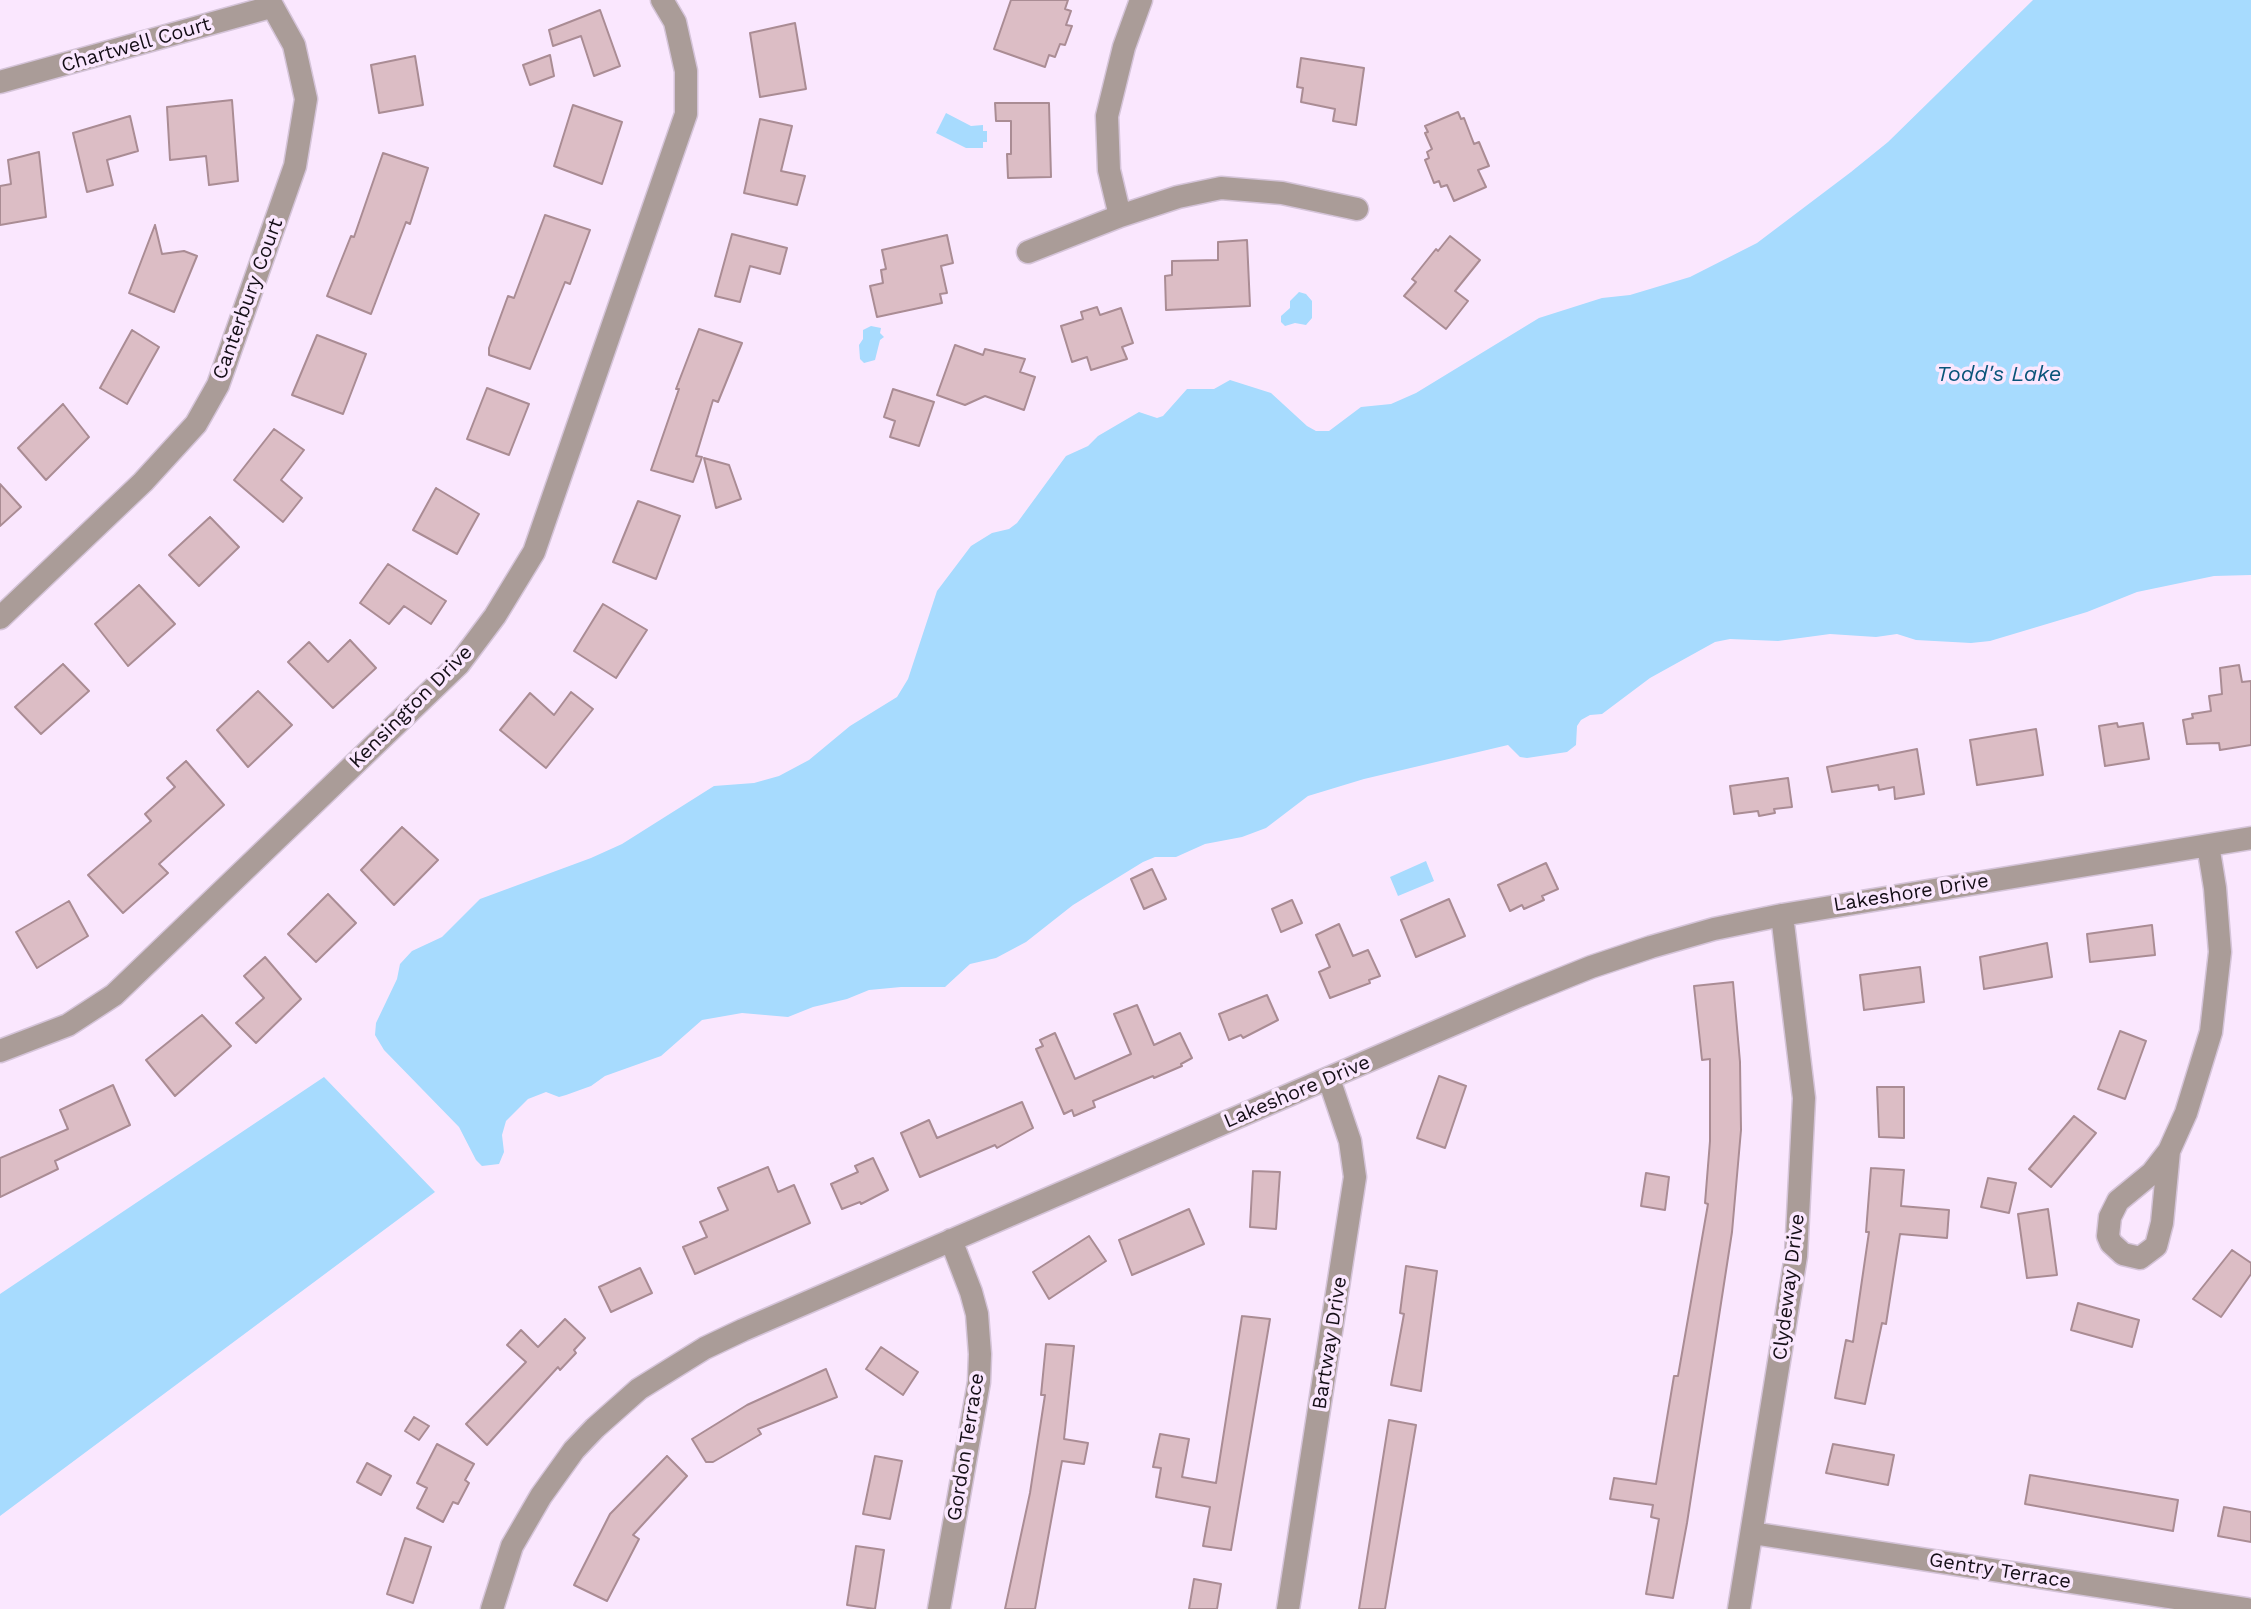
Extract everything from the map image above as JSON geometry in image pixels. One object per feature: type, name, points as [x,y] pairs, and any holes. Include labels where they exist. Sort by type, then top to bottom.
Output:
[{"type":"street","name":"Kensington Drive","points":[[0,1051],[68,1025],[114,995],[459,664],[495,616],[534,552],[686,114],[686,71],[675,22],[662,0]]},
{"type":"street","points":[[1120,216],[1109,170],[1107,116],[1124,47],[1141,0]]},
{"type":"street","name":"Chartwell Court","points":[[0,82],[270,3]]},
{"type":"street","name":"Canterbury Court","points":[[0,618],[143,482],[196,424],[218,385],[295,166],[306,99],[294,45],[270,3]]},
{"type":"street","points":[[1028,252],[1120,216],[1202,191],[1236,187],[1357,209]]},
{"type":"street","name":"Lakeshore Drive","points":[[492,1609],[512,1546],[541,1496],[574,1450],[620,1404],[705,1348],[951,1240],[1591,967],[1686,936],[1782,915],[2251,838]]},
{"type":"street","points":[[2169,1151],[2203,1063],[2216,1002],[2220,952],[2208,845]]},
{"type":"street","name":"Clydeway Drive","points":[[1739,1609],[1796,1256],[1798,1225],[1804,1098],[1782,915]]},
{"type":"street","name":"Bartway Drive","points":[[1288,1609],[1355,1177],[1350,1141],[1329,1079]]},
{"type":"street","name":"Gordon Terrace","points":[[939,1609],[979,1382],[980,1354],[977,1314],[951,1240]]},
{"type":"street","name":"Gentry Terrace","points":[[1752,1533],[2247,1609]]},
{"type":"water","name":"Todd's Lake","points":[[2033,0],[2251,0],[2251,575],[2214,576],[2137,592],[2087,612],[1990,641],[1916,640],[1897,634],[1876,637],[1830,634],[1778,641],[1730,639],[1715,642],[1650,678],[1602,714],[1581,720],[1577,726],[1576,745],[1567,752],[1527,758],[1520,757],[1508,745],[1364,779],[1308,796],[1266,828],[1242,837],[1205,844],[1176,857],[1155,857],[1143,862],[1073,905],[1026,942],[996,958],[970,964],[945,987],[869,990],[788,1017],[742,1013],[702,1020],[661,1056],[605,1076],[591,1086],[566,1095],[559,1097],[546,1092],[528,1099],[506,1121],[502,1135],[504,1152],[499,1164],[482,1166],[459,1127],[384,1050],[375,1035],[376,1023],[397,979],[400,964],[412,951],[442,937],[480,899],[622,844],[714,786],[754,783],[779,776],[809,760],[850,726],[897,697],[908,679],[937,591],[971,546],[1017,523],[1066,456],[1088,446],[1098,436],[1139,412],[1157,418],[1163,416],[1187,389],[1214,389],[1230,380],[1271,393],[1307,426],[1316,431],[1329,431],[1361,407],[1391,404],[1416,393],[1539,318],[1602,298],[1630,295],[1690,277],[1757,243],[1851,172],[1888,142]]},
{"type":"water","points":[[946,113],[971,126],[983,125],[983,131],[987,131],[987,142],[983,142],[983,148],[966,148],[936,133]]},
{"type":"water","points":[[1299,292],[1312,301],[1312,318],[1306,325],[1295,323],[1285,326],[1281,316]]},
{"type":"water","points":[[871,326],[881,328],[880,333],[884,337],[880,340],[875,360],[864,363],[860,359],[859,345],[863,330]]},
{"type":"water","points":[[1426,861],[1434,881],[1398,896],[1390,877]]},
{"type":"water","points":[[324,1077],[435,1192],[0,1516],[0,1294]]},
{"type":"building","points":[[1011,0],[1068,0],[1065,9],[1071,11],[1066,25],[1072,26],[1065,45],[1060,44],[1055,57],[1049,55],[1045,67],[994,49]]},
{"type":"building","points":[[600,10],[620,66],[594,76],[581,36],[553,46],[549,30]]},
{"type":"building","points":[[795,23],[806,89],[760,97],[750,33]]},
{"type":"building","points":[[550,55],[554,76],[530,85],[523,65]]},
{"type":"building","points":[[415,56],[423,105],[379,113],[371,65]]},
{"type":"building","points":[[1301,58],[1364,68],[1356,125],[1333,121],[1335,109],[1301,102],[1303,88],[1297,87]]},
{"type":"building","points":[[232,100],[238,181],[209,185],[206,156],[170,160],[167,107]]},
{"type":"building","points":[[995,103],[1049,103],[1051,177],[1008,178],[1011,121],[996,121]]},
{"type":"building","points":[[573,105],[622,122],[602,184],[554,166]]},
{"type":"building","points":[[1458,112],[1461,119],[1464,118],[1474,144],[1479,142],[1489,166],[1478,170],[1486,187],[1454,201],[1447,185],[1441,187],[1439,181],[1434,183],[1425,160],[1429,158],[1427,152],[1432,149],[1425,126]]},
{"type":"building","points":[[130,116],[138,151],[107,160],[113,185],[87,192],[73,133]]},
{"type":"building","points":[[760,119],[792,126],[781,171],[805,176],[797,205],[744,193]]},
{"type":"building","points":[[39,152],[46,217],[0,225],[0,186],[11,184],[8,160]]},
{"type":"building","points":[[383,153],[428,168],[410,224],[406,222],[371,314],[327,296],[351,236],[354,237]]},
{"type":"building","points":[[545,215],[590,230],[570,284],[565,282],[530,369],[489,355],[489,348],[508,296],[514,298]]},
{"type":"building","points":[[155,225],[162,254],[184,251],[197,256],[174,312],[129,293]]},
{"type":"building","points":[[732,234],[787,248],[780,274],[750,266],[740,302],[715,296]]},
{"type":"building","points":[[947,235],[953,263],[941,266],[947,293],[940,294],[942,303],[877,317],[870,286],[883,283],[881,270],[886,269],[882,250]]},
{"type":"building","points":[[1450,236],[1480,260],[1455,291],[1468,301],[1446,329],[1404,296],[1416,282],[1412,279]]},
{"type":"building","points":[[1247,240],[1250,306],[1166,310],[1165,276],[1172,275],[1172,261],[1218,260],[1218,242]]},
{"type":"building","points":[[1097,307],[1100,315],[1121,308],[1133,343],[1122,347],[1127,359],[1091,370],[1087,357],[1072,362],[1061,326],[1083,319],[1081,312]]},
{"type":"building","points":[[699,329],[742,343],[718,402],[713,400],[696,456],[702,457],[693,482],[651,470],[679,389],[676,389]]},
{"type":"building","points":[[132,330],[159,347],[127,404],[100,388]]},
{"type":"building","points":[[317,335],[366,354],[343,414],[292,395]]},
{"type":"building","points":[[955,345],[983,355],[985,349],[1025,359],[1020,372],[1035,377],[1024,410],[985,396],[965,405],[937,395]]},
{"type":"building","points":[[487,388],[529,404],[509,455],[467,439]]},
{"type":"building","points":[[893,389],[934,402],[919,446],[890,437],[895,421],[884,417]]},
{"type":"building","points":[[63,404],[89,437],[46,480],[18,448]]},
{"type":"building","points":[[274,429],[304,450],[281,480],[302,498],[283,522],[234,480]]},
{"type":"building","points":[[704,458],[729,465],[741,499],[716,508]]},
{"type":"building","points":[[0,484],[21,507],[0,526]]},
{"type":"building","points":[[436,488],[479,514],[457,554],[413,530]]},
{"type":"building","points":[[638,501],[680,516],[656,579],[613,562]]},
{"type":"building","points":[[210,517],[239,547],[199,586],[169,555]]},
{"type":"building","points":[[388,564],[446,601],[431,624],[404,606],[389,624],[360,603]]},
{"type":"building","points":[[139,585],[175,624],[128,666],[95,624]]},
{"type":"building","points":[[603,604],[647,630],[616,678],[574,651]]},
{"type":"building","points":[[350,640],[376,668],[333,708],[288,662],[309,642],[328,662]]},
{"type":"building","points":[[63,664],[89,691],[41,734],[15,707]]},
{"type":"building","points":[[2239,665],[2242,682],[2251,681],[2251,745],[2220,750],[2219,743],[2187,744],[2183,720],[2193,718],[2192,714],[2211,711],[2209,696],[2222,694],[2220,668]]},
{"type":"building","points":[[258,691],[292,725],[248,767],[217,730]]},
{"type":"building","points":[[571,692],[593,709],[546,768],[500,730],[530,693],[554,715]]},
{"type":"building","points":[[2117,723],[2118,727],[2143,723],[2149,759],[2105,766],[2099,726]]},
{"type":"building","points":[[2036,729],[2043,775],[1977,785],[1970,740]]},
{"type":"building","points":[[1917,749],[1924,794],[1895,799],[1894,787],[1879,790],[1878,785],[1832,792],[1827,767]]},
{"type":"building","points":[[186,761],[224,805],[159,864],[168,873],[123,913],[88,875],[151,821],[145,814],[175,787],[167,778]]},
{"type":"building","points":[[1788,778],[1792,807],[1774,809],[1775,813],[1759,816],[1758,811],[1734,814],[1730,786]]},
{"type":"building","points":[[402,827],[438,860],[394,905],[361,870]]},
{"type":"building","points":[[1546,863],[1558,889],[1542,896],[1544,900],[1524,909],[1522,905],[1510,911],[1498,885]]},
{"type":"building","points":[[1152,869],[1166,899],[1144,909],[1131,879]]},
{"type":"building","points":[[328,894],[356,923],[316,962],[288,934]]},
{"type":"building","points":[[1449,899],[1465,936],[1416,957],[1401,920]]},
{"type":"building","points":[[1292,900],[1302,923],[1281,932],[1272,909]]},
{"type":"building","points":[[69,901],[88,936],[37,968],[16,932]]},
{"type":"building","points":[[1339,924],[1353,956],[1368,950],[1380,976],[1330,998],[1319,972],[1330,967],[1316,935]]},
{"type":"building","points":[[2152,925],[2155,955],[2090,962],[2087,934]]},
{"type":"building","points":[[2047,943],[2052,977],[1984,989],[1980,957]]},
{"type":"building","points":[[265,957],[301,999],[256,1043],[236,1023],[264,998],[244,976]]},
{"type":"building","points":[[1920,967],[1924,1002],[1864,1010],[1860,975]]},
{"type":"building","points":[[1733,982],[1740,1062],[1741,1130],[1732,1232],[1673,1598],[1646,1594],[1659,1519],[1651,1517],[1653,1505],[1610,1499],[1614,1478],[1656,1484],[1708,1204],[1705,1203],[1710,1141],[1710,1059],[1702,1060],[1694,986]]},
{"type":"building","points":[[1267,995],[1278,1020],[1243,1038],[1241,1035],[1229,1040],[1219,1014]]},
{"type":"building","points":[[1137,1005],[1154,1045],[1180,1033],[1192,1058],[1182,1066],[1093,1101],[1095,1107],[1074,1116],[1072,1110],[1064,1114],[1036,1049],[1043,1046],[1040,1040],[1055,1033],[1075,1079],[1131,1054],[1114,1014]]},
{"type":"building","points":[[202,1015],[231,1046],[175,1096],[146,1060]]},
{"type":"building","points":[[2120,1031],[2146,1041],[2125,1099],[2098,1089]]},
{"type":"building","points":[[1439,1076],[1466,1086],[1445,1148],[1417,1138]]},
{"type":"building","points":[[113,1085],[130,1125],[55,1161],[58,1169],[0,1197],[0,1158],[68,1129],[60,1110]]},
{"type":"building","points":[[1877,1087],[1904,1087],[1904,1138],[1879,1137]]},
{"type":"building","points":[[1022,1102],[1033,1128],[997,1148],[995,1145],[920,1177],[901,1133],[929,1120],[937,1138]]},
{"type":"building","points":[[2074,1116],[2096,1133],[2051,1187],[2029,1169]]},
{"type":"building","points":[[873,1158],[888,1190],[861,1204],[842,1209],[831,1184],[858,1172],[855,1166]]},
{"type":"building","points":[[768,1167],[778,1192],[794,1185],[810,1223],[695,1274],[683,1247],[707,1237],[700,1222],[728,1210],[718,1188]]},
{"type":"building","points":[[1871,1168],[1904,1170],[1901,1206],[1949,1210],[1947,1238],[1900,1234],[1886,1324],[1882,1323],[1865,1404],[1835,1398],[1846,1340],[1853,1342],[1869,1232],[1866,1232]]},
{"type":"building","points":[[1253,1171],[1280,1172],[1276,1229],[1250,1227]]},
{"type":"building","points":[[1646,1173],[1669,1177],[1665,1210],[1641,1206]]},
{"type":"building","points":[[1988,1178],[2016,1183],[2009,1213],[1981,1207]]},
{"type":"building","points":[[1189,1209],[1204,1244],[1132,1275],[1119,1240]]},
{"type":"building","points":[[2048,1209],[2057,1275],[2027,1278],[2018,1214]]},
{"type":"building","points":[[1089,1236],[1106,1261],[1049,1299],[1033,1272]]},
{"type":"building","points":[[2232,1250],[2251,1263],[2251,1274],[2221,1317],[2193,1299]]},
{"type":"building","points":[[1406,1266],[1437,1271],[1421,1391],[1391,1385],[1404,1314],[1400,1313]]},
{"type":"building","points":[[640,1268],[652,1293],[611,1312],[599,1287]]},
{"type":"building","points":[[2078,1303],[2139,1320],[2132,1347],[2071,1330]]},
{"type":"building","points":[[1242,1316],[1270,1319],[1231,1550],[1203,1546],[1210,1507],[1156,1497],[1161,1468],[1153,1467],[1160,1434],[1189,1439],[1182,1477],[1216,1483]]},
{"type":"building","points":[[565,1319],[585,1338],[574,1350],[576,1353],[560,1370],[558,1367],[487,1445],[466,1424],[526,1362],[507,1345],[521,1330],[538,1347]]},
{"type":"building","points":[[1046,1344],[1074,1346],[1064,1439],[1088,1443],[1084,1464],[1062,1461],[1035,1609],[1005,1609],[1030,1493],[1045,1395],[1041,1395]]},
{"type":"building","points":[[881,1347],[918,1372],[903,1395],[866,1369]]},
{"type":"building","points":[[826,1369],[837,1397],[758,1429],[761,1434],[713,1462],[706,1462],[692,1439],[747,1405]]},
{"type":"building","points":[[414,1417],[429,1426],[419,1440],[405,1431]]},
{"type":"building","points":[[1389,1420],[1416,1425],[1385,1609],[1359,1609]]},
{"type":"building","points":[[437,1444],[474,1464],[465,1480],[469,1483],[458,1504],[453,1502],[443,1522],[417,1508],[427,1488],[417,1483]]},
{"type":"building","points":[[1833,1444],[1894,1455],[1888,1485],[1826,1473]]},
{"type":"building","points":[[667,1456],[687,1476],[633,1535],[639,1539],[607,1601],[574,1585],[610,1514]]},
{"type":"building","points":[[875,1456],[902,1461],[890,1519],[863,1514]]},
{"type":"building","points":[[367,1463],[391,1476],[381,1495],[357,1482]]},
{"type":"building","points":[[2030,1475],[2178,1500],[2173,1531],[2025,1504]]},
{"type":"building","points":[[2224,1507],[2251,1512],[2251,1542],[2218,1536]]},
{"type":"building","points":[[405,1538],[431,1547],[413,1603],[387,1594]]},
{"type":"building","points":[[856,1546],[884,1550],[875,1609],[847,1605]]},
{"type":"building","points":[[1194,1579],[1221,1584],[1217,1609],[1189,1609]]}]
